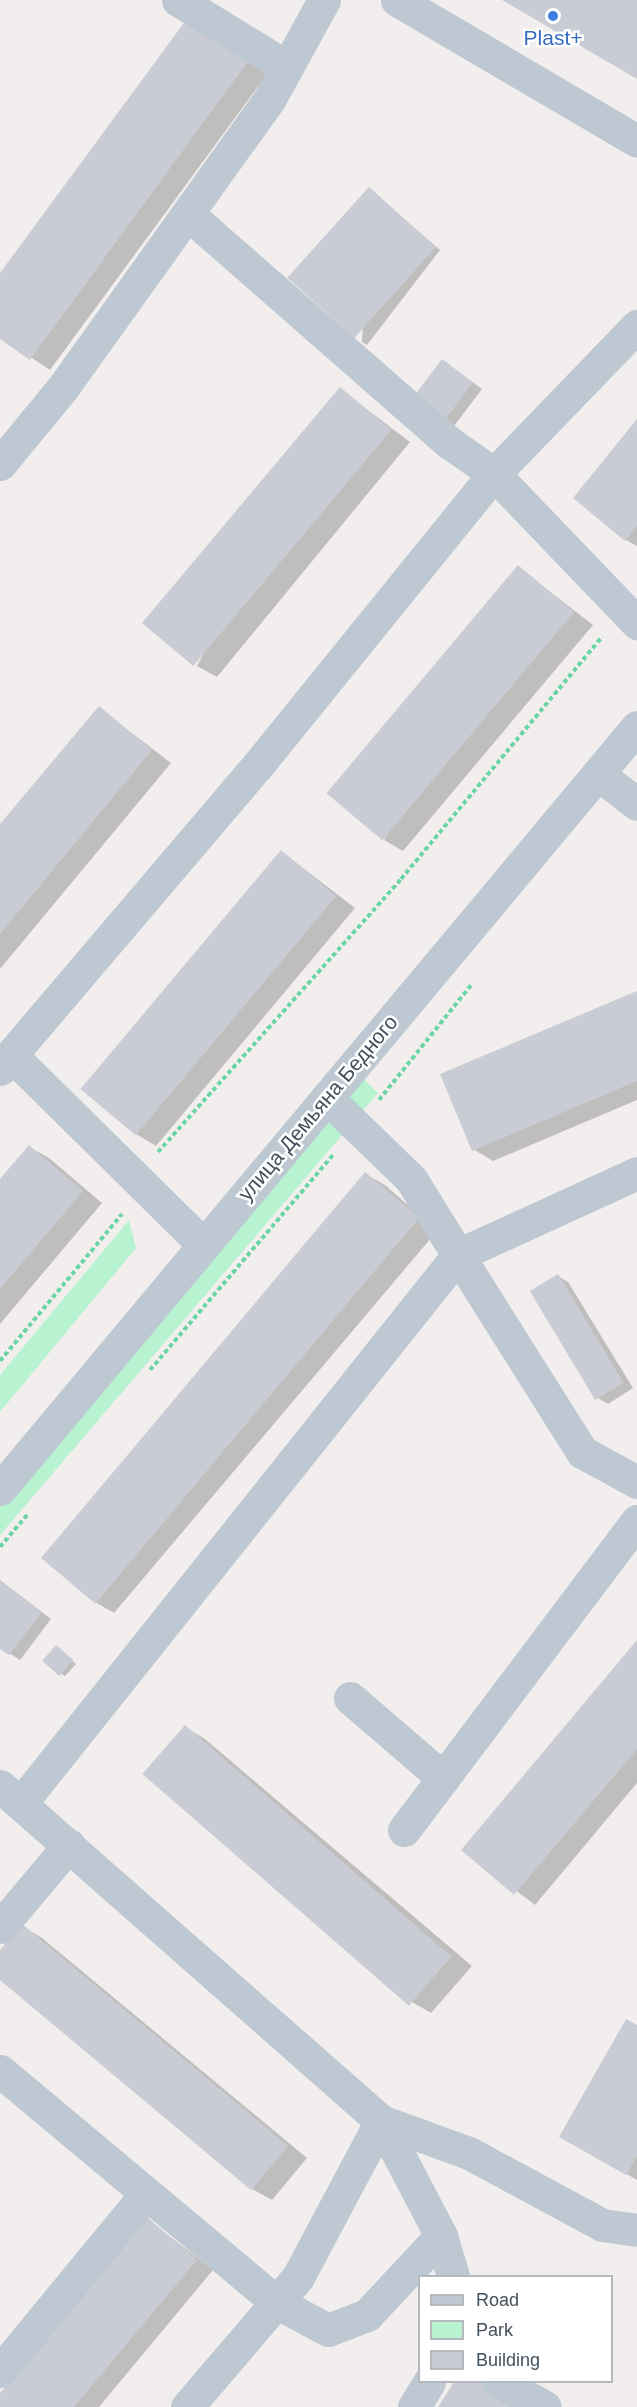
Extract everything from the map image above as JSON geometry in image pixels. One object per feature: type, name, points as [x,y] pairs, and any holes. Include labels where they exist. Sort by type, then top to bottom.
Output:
[{"type":"street","points":[[178,0],[287,67]]},
{"type":"street","points":[[0,464],[64,386],[269,100],[324,0]]},
{"type":"street","points":[[397,0],[637,141]]},
{"type":"street","points":[[188,213],[450,443],[494,474],[631,616]]},
{"type":"street","points":[[204,1245],[137,1175],[6,1062],[258,765],[494,474],[637,326]]},
{"type":"street","name":"улица Демьяна Бедного","points":[[0,1490],[637,727]]},
{"type":"street","points":[[598,774],[637,804]]},
{"type":"street","points":[[327,1098],[355,1129],[411,1179],[582,1452],[637,1482]]},
{"type":"street","points":[[452,2275],[441,2236],[381,2121],[10,1795],[458,1255],[637,1173]]},
{"type":"street","points":[[404,1830],[637,1521]]},
{"type":"street","points":[[350,1698],[443,1778]]},
{"type":"street","points":[[0,1927],[69,1845]]},
{"type":"street","points":[[0,2071],[276,2302],[327,2330],[367,2315],[441,2236]]},
{"type":"street","points":[[381,2121],[469,2153],[602,2225],[637,2230]]},
{"type":"street","points":[[187,2407],[298,2277],[381,2121]]},
{"type":"street","points":[[0,2371],[146,2194]]},
{"type":"street","points":[[414,2407],[428,2383]]},
{"type":"street","points":[[501,2383],[545,2407]]},
{"type":"path","points":[[0,1361],[120,1219],[137,1175],[401,879],[631,616]]},
{"type":"path","points":[[148,1372],[355,1129],[476,980]]},
{"type":"path","points":[[0,1547],[29,1512]]},
{"type":"green space","points":[[357,1073],[378,1093],[0,1535],[0,1496]]},
{"type":"green space","points":[[129,1220],[136,1248],[0,1412],[0,1375]]},
{"type":"building","points":[[502,0],[637,0],[637,79]]},
{"type":"building","points":[[189,16],[249,60],[30,360],[0,339],[0,273]]},
{"type":"building","points":[[369,187],[436,247],[354,338],[287,278]]},
{"type":"building","points":[[442,359],[473,382],[444,422],[413,398]]},
{"type":"building","points":[[340,387],[391,430],[193,666],[142,623]]},
{"type":"building","points":[[637,419],[637,526],[625,541],[573,498]]},
{"type":"building","points":[[518,565],[574,612],[382,840],[326,793]]},
{"type":"building","points":[[99,706],[152,750],[0,934],[0,824]]},
{"type":"building","points":[[281,850],[336,896],[136,1135],[80,1089]]},
{"type":"building","points":[[637,991],[637,1081],[472,1151],[440,1074]]},
{"type":"building","points":[[29,1145],[83,1191],[0,1289],[0,1179]]},
{"type":"building","points":[[365,1172],[419,1218],[95,1604],[41,1558]]},
{"type":"building","points":[[558,1274],[623,1383],[595,1400],[530,1291]]},
{"type":"building","points":[[0,1581],[42,1612],[9,1655],[0,1649]]},
{"type":"building","points":[[637,1640],[637,1749],[514,1895],[461,1850]]},
{"type":"building","points":[[56,1645],[73,1660],[60,1676],[42,1661]]},
{"type":"building","points":[[185,1725],[451,1957],[409,2006],[142,1774]]},
{"type":"building","points":[[22,1924],[288,2146],[251,2190],[0,1980],[0,1950]]},
{"type":"building","points":[[626,2019],[637,2025],[637,2156],[626,2175],[559,2137]]},
{"type":"building","points":[[147,2217],[197,2260],[74,2407],[0,2407],[0,2393]]},
{"type":"building","points":[[453,2383],[497,2383],[537,2407],[438,2407]]},
{"type":"place","name":"Plast+","points":[[553,16]]}]
